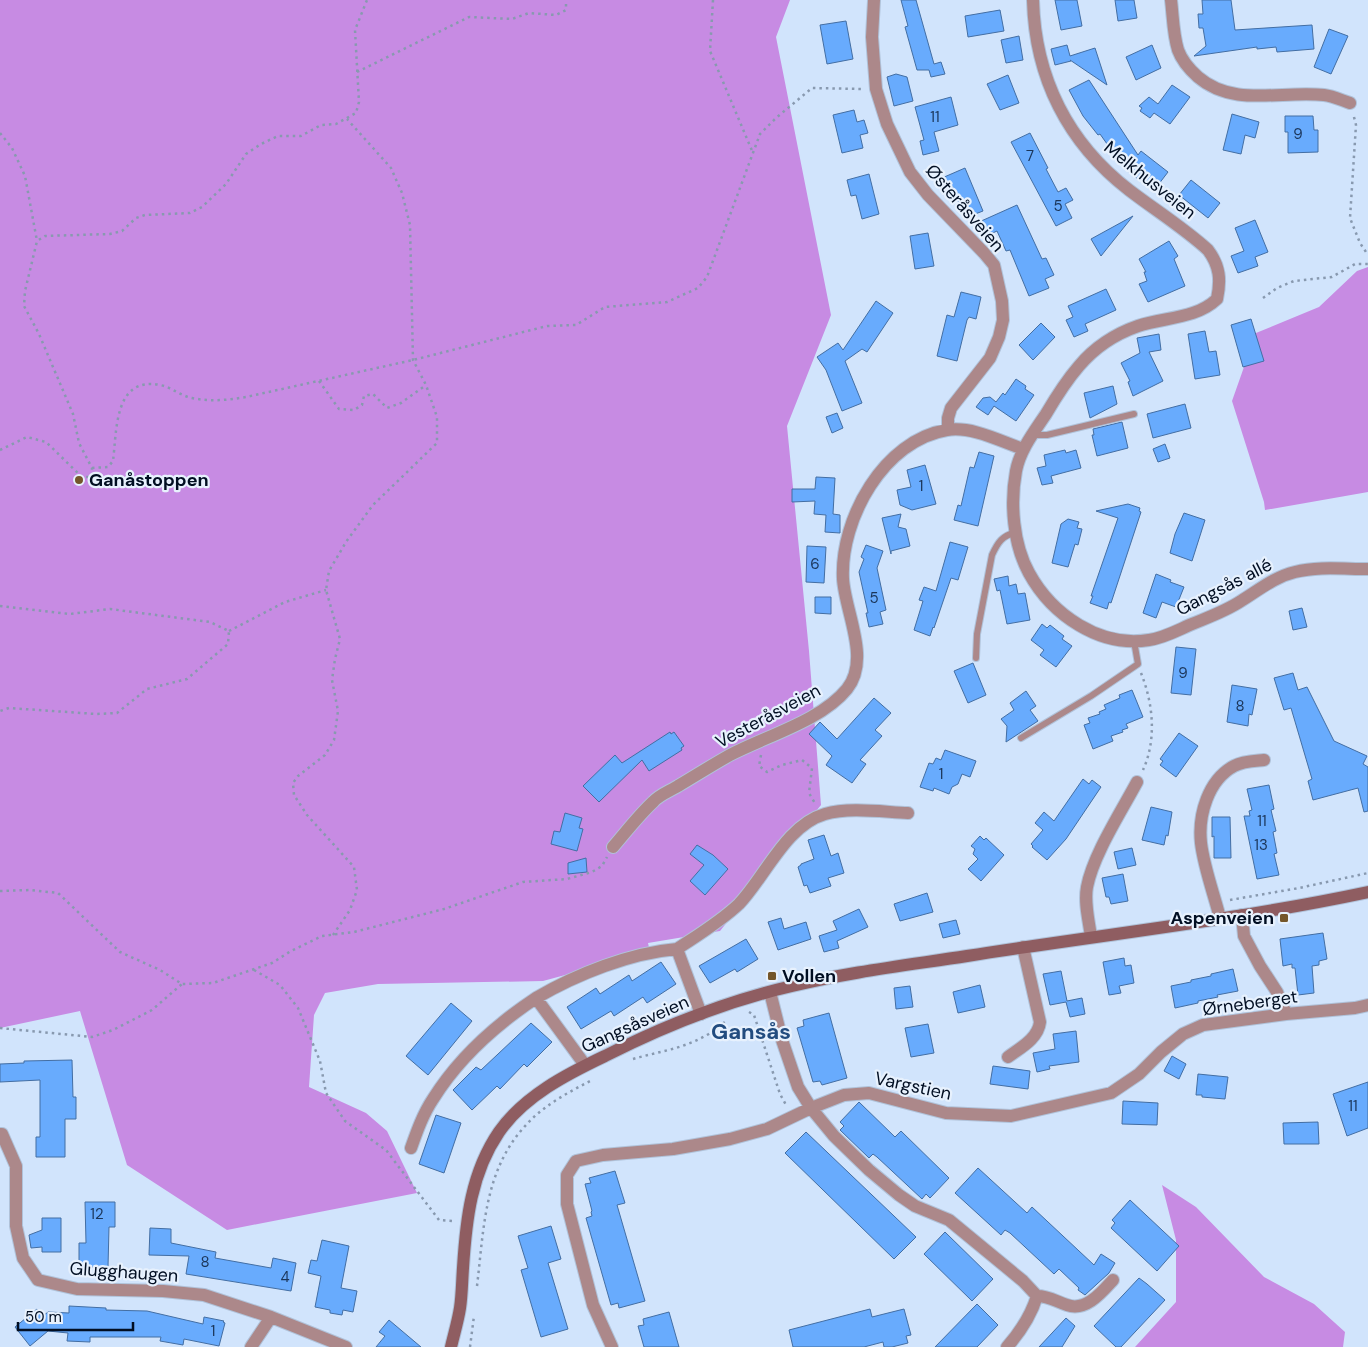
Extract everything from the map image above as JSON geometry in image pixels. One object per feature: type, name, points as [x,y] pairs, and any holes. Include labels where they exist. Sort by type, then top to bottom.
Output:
[{"type":"street","name":"Østeråsveien","points":[[874,0],[872,37],[876,89],[887,124],[910,172],[928,195],[994,265],[1000,288],[1003,320],[998,337],[990,358],[952,408],[948,418],[948,430]]},
{"type":"street","name":"Melkhusveien","points":[[1033,0],[1040,57],[1053,95],[1066,122],[1090,154],[1106,170],[1208,250],[1214,258],[1220,275],[1217,298]]},
{"type":"street","points":[[1171,0],[1178,50],[1184,64],[1206,84],[1218,90],[1249,96],[1325,95],[1350,103]]},
{"type":"street","name":"Gangsås allé","points":[[1217,298],[1204,309],[1193,313],[1122,332],[1093,350],[1062,387],[1023,449],[1016,470],[1014,489],[1016,532],[1028,572],[1052,604],[1068,618],[1085,629],[1103,636],[1134,641],[1149,640],[1172,633],[1222,611],[1240,602],[1267,584],[1295,572],[1368,569]]},
{"type":"street","name":"Vesteråsveien","points":[[613,847],[654,801],[731,755],[818,713],[837,700],[849,687],[855,673],[857,656],[856,641],[844,587],[844,562],[849,535],[866,493],[879,472],[892,458],[922,438],[948,430],[965,430],[983,434],[1023,449]]},
{"type":"street","points":[[1220,918],[1201,844],[1200,824],[1204,806],[1213,786],[1224,772],[1248,761],[1264,760]]},
{"type":"street","points":[[1091,937],[1087,888],[1098,858],[1137,782]]},
{"type":"street","points":[[411,1148],[422,1118],[432,1099],[448,1078],[499,1025],[536,998],[573,979],[603,967],[660,950],[677,949],[727,915],[750,890],[791,837],[810,821],[822,814],[836,812],[908,813]]},
{"type":"street","name":"Gangsåsveien","points":[[451,1347],[460,1307],[466,1226],[474,1184],[481,1165],[501,1129],[526,1104],[549,1087],[628,1044],[701,1014],[770,992],[826,979],[1023,947],[1242,915],[1368,892]]},
{"type":"street","points":[[1242,915],[1244,936],[1277,992],[1286,1014]]},
{"type":"street","points":[[1008,1057],[1035,1036],[1040,1022],[1023,947]]},
{"type":"street","points":[[677,949],[701,1014]]},
{"type":"street","points":[[770,992],[798,1087],[811,1108],[834,1136],[869,1170],[915,1206],[949,1220],[1023,1281],[1038,1296],[1047,1296],[1069,1306],[1081,1306],[1095,1299],[1113,1280]]},
{"type":"street","points":[[536,998],[585,1066]]},
{"type":"street","name":"Ørneberget","points":[[1070,1103],[1111,1093],[1140,1074],[1182,1034],[1203,1026],[1368,1005]]},
{"type":"street","name":"Vargstien","points":[[811,1108],[844,1096],[869,1093],[946,1113],[1011,1116],[1070,1103]]},
{"type":"street","points":[[612,1347],[592,1305],[567,1204],[567,1175],[576,1161],[603,1155],[673,1149],[730,1139],[768,1129],[811,1108]]},
{"type":"street","name":"Glugghaugen","points":[[0,1134],[2,1134],[16,1166],[16,1226],[23,1258],[38,1280],[77,1289],[163,1291],[204,1295],[271,1317],[346,1347]]},
{"type":"street","points":[[1007,1347],[1023,1328],[1038,1296]]},
{"type":"street","points":[[251,1347],[271,1317]]},
{"type":"lane","points":[[1032,434],[1047,435],[1134,414]]},
{"type":"lane","points":[[976,658],[977,634],[992,554],[996,544],[1005,535],[1016,532]]},
{"type":"lane","points":[[1021,738],[1044,726],[1138,664],[1134,641]]},
{"type":"path","points":[[38,241],[45,236],[110,234],[122,231],[136,218],[145,215],[190,213],[202,207],[226,184],[246,154],[261,144],[278,136],[301,136],[321,124],[336,124],[348,119],[356,113],[359,102],[356,30],[367,0]]},
{"type":"path","points":[[357,72],[469,17],[512,19],[528,13],[556,15],[566,10],[566,0]]},
{"type":"path","points":[[713,0],[710,50],[754,155]]},
{"type":"path","points":[[92,468],[108,467],[113,461],[118,414],[124,397],[133,388],[144,385],[160,385],[191,398],[223,401],[413,360],[547,326],[576,325],[605,307],[667,302],[698,288],[707,277],[754,155],[760,134],[812,88],[876,89]]},
{"type":"path","points":[[1350,103],[1356,125],[1350,218],[1360,243],[1368,255]]},
{"type":"path","points":[[333,935],[350,910],[357,890],[354,867],[307,815],[294,795],[294,783],[298,776],[325,756],[334,740],[338,711],[332,680],[340,639],[326,590],[329,571],[346,542],[373,505],[437,443],[437,417],[426,385],[413,360],[410,225],[402,193],[391,168],[348,119]]},
{"type":"path","points":[[0,132],[12,148],[25,176],[38,241],[25,291],[24,306],[39,334],[73,414],[79,443],[92,468],[92,477],[82,477],[46,442],[27,437],[0,450]]},
{"type":"path","points":[[1263,298],[1277,288],[1294,281],[1332,277],[1355,264],[1368,264]]},
{"type":"path","points":[[319,381],[339,409],[354,410],[362,406],[364,396],[373,394],[387,408],[401,403],[426,385]]},
{"type":"path","points":[[229,631],[285,602],[326,590]]},
{"type":"path","points":[[0,606],[70,614],[110,609],[210,622],[229,631]]},
{"type":"path","points":[[0,711],[9,708],[96,714],[117,713],[147,689],[187,679],[228,644],[229,631]]},
{"type":"path","points":[[1137,782],[1149,751],[1152,720],[1146,684],[1138,664]]},
{"type":"path","points":[[763,741],[759,766],[767,772],[782,765],[802,760],[812,768],[809,793],[822,814]]},
{"type":"path","points":[[0,891],[30,890],[58,893],[120,952],[160,970],[182,984],[213,983],[272,963],[291,951],[322,936],[354,932],[444,909],[523,882],[567,878],[592,872],[602,866],[613,847]]},
{"type":"path","points":[[1216,903],[1368,873]]},
{"type":"path","points":[[254,970],[280,985],[298,1008],[320,1061],[326,1093],[346,1122],[386,1150],[439,1220],[456,1221],[466,1226]]},
{"type":"path","points":[[0,1028],[92,1037],[113,1030],[152,1010],[182,984]]},
{"type":"path","points":[[744,1013],[750,1012],[754,1015],[780,1094],[794,1117]]},
{"type":"path","points":[[628,1061],[668,1052],[697,1040],[734,1016]]},
{"type":"path","points":[[476,1295],[485,1212],[496,1171],[501,1160],[512,1142],[535,1116],[563,1096],[598,1076]]},
{"type":"path","points":[[470,1347],[474,1314]]},
{"type":"shaded area","points":[[0,0],[790,0],[776,37],[831,315],[787,426],[809,651],[821,805],[720,931],[648,943],[650,952],[543,981],[378,984],[325,993],[314,1015],[309,1087],[366,1113],[387,1131],[417,1193],[227,1230],[127,1165],[80,1011],[0,1028]]},
{"type":"shaded area","points":[[1368,267],[1368,492],[1265,510],[1232,401],[1256,333],[1319,307],[1357,271]]},
{"type":"shaded area","points":[[1162,1185],[1196,1207],[1264,1277],[1314,1304],[1345,1332],[1343,1347],[1135,1347],[1176,1302],[1176,1240]]},
{"type":"building","points":[[901,0],[916,0],[934,64],[941,62],[945,74],[931,77],[929,70],[917,70],[905,27],[908,26]]},
{"type":"building","points":[[1055,0],[1077,0],[1082,26],[1061,30]]},
{"type":"building","points":[[1115,0],[1134,0],[1137,18],[1118,21]]},
{"type":"building","points":[[1202,0],[1231,0],[1235,30],[1312,25],[1314,49],[1277,52],[1276,47],[1257,49],[1257,47],[1194,56],[1206,46],[1203,28],[1199,28],[1198,14],[1203,14]]},
{"type":"building","points":[[1000,10],[1004,31],[968,37],[965,16]]},
{"type":"building","points":[[846,21],[853,59],[827,64],[820,25]]},
{"type":"building","points":[[1329,29],[1348,36],[1331,74],[1314,67]]},
{"type":"building","points":[[1019,36],[1023,60],[1006,63],[1001,40]]},
{"type":"building","points":[[1067,45],[1070,56],[1095,48],[1107,85],[1070,60],[1055,65],[1051,49]]},
{"type":"building","points":[[1152,45],[1161,68],[1136,80],[1126,57]]},
{"type":"building","points":[[896,74],[907,77],[913,101],[894,106],[887,77]]},
{"type":"building","points":[[1008,75],[1019,103],[1000,110],[987,84]]},
{"type":"building","points":[[1089,80],[1138,155],[1141,151],[1168,172],[1155,189],[1141,178],[1139,180],[1124,168],[1100,134],[1098,135],[1083,116],[1069,90]]},
{"type":"building","points":[[1172,85],[1190,97],[1170,124],[1154,113],[1150,118],[1140,111],[1142,108],[1139,106],[1149,97],[1158,104]]},
{"type":"building","points":[[951,97],[958,125],[934,132],[939,151],[923,155],[920,141],[924,140],[915,107]]},
{"type":"building","points":[[854,110],[857,122],[864,120],[868,133],[860,135],[863,148],[842,153],[833,115]]},
{"type":"building","points":[[1232,114],[1259,122],[1255,138],[1245,135],[1241,154],[1223,150]]},
{"type":"building","points":[[1285,116],[1313,116],[1314,130],[1318,130],[1318,152],[1288,153],[1288,132],[1285,132]]},
{"type":"building","points":[[1030,133],[1058,192],[1066,188],[1073,200],[1065,204],[1072,218],[1056,226],[1011,142]]},
{"type":"building","points":[[965,168],[983,211],[970,216],[965,204],[960,206],[952,186],[946,189],[942,178]]},
{"type":"building","points":[[869,174],[879,214],[862,219],[856,195],[851,196],[847,180]]},
{"type":"building","points":[[1191,180],[1220,203],[1208,218],[1179,195]]},
{"type":"building","points":[[1017,205],[1042,259],[1046,258],[1054,275],[1045,279],[1049,288],[1029,296],[1010,250],[1006,251],[997,231],[986,236],[979,222]]},
{"type":"building","points":[[1133,216],[1101,256],[1091,239]]},
{"type":"building","points":[[1255,220],[1268,252],[1255,257],[1258,266],[1238,273],[1231,256],[1244,251],[1235,228]]},
{"type":"building","points":[[928,233],[934,266],[915,269],[910,236]]},
{"type":"building","points":[[1169,241],[1178,256],[1174,259],[1185,286],[1148,302],[1139,284],[1147,281],[1144,272],[1146,272],[1139,259]]},
{"type":"building","points":[[1106,289],[1116,310],[1085,324],[1088,331],[1074,337],[1066,320],[1073,317],[1068,306]]},
{"type":"building","points":[[961,292],[981,297],[976,319],[969,317],[967,320],[957,361],[937,356],[947,315],[954,317]]},
{"type":"building","points":[[876,301],[893,313],[867,352],[862,349],[845,361],[862,403],[842,411],[826,370],[817,357],[838,343],[843,350]]},
{"type":"building","points":[[1251,319],[1264,361],[1243,367],[1231,325]]},
{"type":"building","points":[[1041,323],[1055,337],[1033,360],[1019,345]]},
{"type":"building","points":[[1205,331],[1209,352],[1216,351],[1220,375],[1195,379],[1188,334]]},
{"type":"building","points":[[1159,334],[1161,350],[1149,352],[1163,381],[1133,396],[1128,382],[1130,381],[1121,363],[1140,353],[1137,338]]},
{"type":"building","points":[[1016,379],[1034,395],[1016,421],[994,406],[988,415],[976,407],[983,398],[990,397],[996,402],[1003,393],[1005,395]]},
{"type":"building","points":[[1113,386],[1117,404],[1090,418],[1084,393]]},
{"type":"building","points":[[1185,404],[1191,428],[1153,438],[1147,414]]},
{"type":"building","points":[[837,413],[843,428],[832,433],[826,417]]},
{"type":"building","points":[[1122,422],[1128,448],[1097,456],[1092,435],[1094,435],[1093,429]]},
{"type":"building","points":[[1165,444],[1170,458],[1158,462],[1153,449]]},
{"type":"building","points":[[1065,450],[1066,453],[1076,450],[1081,468],[1051,476],[1053,483],[1042,485],[1037,468],[1046,466],[1044,455]]},
{"type":"building","points":[[979,452],[994,456],[978,526],[954,520],[958,505],[961,506],[970,467],[974,468]]},
{"type":"building","points":[[925,465],[936,504],[912,510],[900,505],[897,490],[911,487],[907,470]]},
{"type":"building","points":[[816,477],[835,478],[833,514],[840,515],[840,533],[825,532],[826,515],[814,514],[815,501],[792,502],[792,489],[815,489]]},
{"type":"building","points":[[1128,504],[1140,508],[1139,511],[1141,512],[1111,603],[1109,602],[1107,609],[1090,603],[1118,518],[1096,511]]},
{"type":"building","points":[[1184,513],[1205,520],[1192,561],[1170,553],[1175,534]]},
{"type":"building","points":[[901,514],[898,527],[906,529],[910,546],[891,551],[891,554],[882,518]]},
{"type":"building","points":[[1068,519],[1079,522],[1077,528],[1082,529],[1078,545],[1075,544],[1068,567],[1052,563],[1061,524]]},
{"type":"building","points":[[950,542],[968,547],[958,580],[951,578],[930,636],[914,630],[923,601],[919,600],[924,587],[936,591]]},
{"type":"building","points":[[866,545],[883,551],[877,568],[886,610],[880,612],[883,624],[869,627],[866,613],[868,613],[859,572],[864,559],[861,557]]},
{"type":"building","points":[[807,546],[826,547],[824,583],[806,582]]},
{"type":"building","points":[[1156,574],[1184,587],[1176,607],[1162,602],[1156,618],[1143,613]]},
{"type":"building","points":[[1008,576],[1009,586],[1016,584],[1018,594],[1025,593],[1030,620],[1007,624],[1000,590],[997,591],[994,579]]},
{"type":"building","points":[[815,597],[831,597],[831,614],[815,613]]},
{"type":"building","points":[[1302,608],[1307,627],[1293,630],[1289,611]]},
{"type":"building","points":[[1042,624],[1047,628],[1050,625],[1064,636],[1062,639],[1072,646],[1056,667],[1040,655],[1044,650],[1031,640]]},
{"type":"building","points":[[1176,647],[1196,649],[1191,695],[1171,693]]},
{"type":"building","points":[[973,663],[986,695],[968,703],[954,671]]},
{"type":"building","points":[[1293,673],[1298,690],[1307,687],[1334,741],[1367,756],[1363,764],[1368,767],[1368,811],[1364,812],[1358,788],[1313,800],[1308,781],[1312,779],[1291,708],[1284,710],[1274,678]]},
{"type":"building","points":[[1232,685],[1257,689],[1252,715],[1249,714],[1248,726],[1227,722]]},
{"type":"building","points":[[1132,690],[1143,717],[1126,724],[1128,728],[1122,730],[1123,732],[1111,736],[1113,741],[1093,749],[1084,725],[1090,723],[1088,718],[1100,714],[1099,712],[1106,709],[1104,705],[1120,698],[1119,695]]},
{"type":"building","points":[[1026,691],[1036,706],[1030,710],[1038,721],[1006,742],[1007,726],[1001,719],[1014,710],[1010,703]]},
{"type":"building","points":[[874,698],[891,713],[875,730],[882,736],[860,760],[866,764],[852,783],[826,765],[832,756],[809,734],[820,722],[837,739]]},
{"type":"building","points":[[670,732],[671,734],[674,732],[684,746],[681,748],[682,750],[649,771],[642,760],[599,802],[583,786],[615,755],[622,763]]},
{"type":"building","points":[[1179,733],[1198,746],[1176,777],[1160,765],[1163,761],[1160,759]]},
{"type":"building","points":[[945,750],[976,761],[970,777],[962,774],[958,784],[952,787],[949,794],[934,788],[933,791],[920,787],[929,763],[933,764],[936,758],[941,760]]},
{"type":"building","points":[[1083,779],[1089,784],[1092,780],[1101,787],[1066,839],[1047,860],[1031,844],[1043,830],[1035,823],[1044,812],[1054,821]]},
{"type":"building","points":[[1269,785],[1274,809],[1271,810],[1276,831],[1273,832],[1277,853],[1274,854],[1279,875],[1257,879],[1244,816],[1250,816],[1249,811],[1252,810],[1247,789]]},
{"type":"building","points":[[1151,807],[1172,812],[1168,836],[1166,835],[1164,845],[1142,840]]},
{"type":"building","points":[[565,813],[582,818],[579,828],[583,829],[577,851],[551,844],[554,831],[560,832]]},
{"type":"building","points":[[1212,817],[1230,817],[1231,858],[1214,858]]},
{"type":"building","points":[[824,835],[831,856],[838,853],[844,873],[828,878],[831,886],[810,893],[807,885],[804,886],[798,867],[814,859],[808,840]]},
{"type":"building","points":[[980,836],[984,840],[986,838],[1004,855],[981,881],[968,869],[978,859],[973,854],[975,849],[971,846]]},
{"type":"building","points":[[697,845],[713,855],[728,869],[705,895],[690,881],[704,865],[690,854]]},
{"type":"building","points":[[1132,848],[1136,865],[1118,869],[1114,852]]},
{"type":"building","points":[[586,858],[587,872],[568,874],[568,863]]},
{"type":"building","points":[[1123,874],[1128,901],[1111,904],[1109,897],[1106,897],[1102,878]]},
{"type":"building","points":[[927,893],[933,912],[900,921],[894,904]]},
{"type":"building","points":[[859,909],[868,927],[837,941],[839,948],[824,952],[819,936],[837,930],[833,921]]},
{"type":"building","points":[[781,918],[784,929],[806,922],[811,939],[778,950],[768,922]]},
{"type":"building","points":[[956,920],[960,934],[943,938],[939,924]]},
{"type":"building","points":[[1323,933],[1327,959],[1319,961],[1319,965],[1312,966],[1314,993],[1298,995],[1295,968],[1292,968],[1292,964],[1283,966],[1280,939]]},
{"type":"building","points":[[746,939],[758,959],[737,972],[735,969],[710,983],[699,966]]},
{"type":"building","points":[[1124,958],[1125,966],[1131,965],[1134,983],[1119,986],[1121,993],[1109,995],[1103,962]]},
{"type":"building","points":[[661,962],[676,984],[647,1003],[643,997],[614,1016],[611,1011],[581,1029],[567,1007],[596,988],[600,994],[629,975],[632,981]]},
{"type":"building","points":[[1233,969],[1238,991],[1217,995],[1218,997],[1175,1008],[1171,986]]},
{"type":"building","points":[[1061,971],[1067,1001],[1082,998],[1085,1014],[1070,1017],[1066,1002],[1050,1005],[1043,974]]},
{"type":"building","points":[[980,985],[985,1007],[958,1013],[953,992]]},
{"type":"building","points":[[910,986],[913,1007],[896,1009],[894,988]]},
{"type":"building","points":[[451,1003],[472,1021],[428,1075],[406,1056]]},
{"type":"building","points":[[829,1013],[847,1078],[822,1085],[820,1081],[813,1082],[797,1028],[804,1026],[803,1020]]},
{"type":"building","points":[[531,1023],[552,1042],[527,1067],[524,1064],[500,1089],[497,1086],[472,1110],[453,1090],[476,1067],[481,1070]]},
{"type":"building","points":[[928,1024],[934,1053],[911,1057],[905,1028]]},
{"type":"building","points":[[1076,1031],[1079,1062],[1049,1066],[1050,1069],[1037,1072],[1033,1053],[1055,1049],[1053,1034]]},
{"type":"building","points":[[1172,1056],[1186,1064],[1179,1079],[1164,1071]]},
{"type":"building","points":[[72,1060],[73,1097],[76,1097],[76,1119],[65,1119],[65,1157],[36,1157],[36,1137],[40,1137],[40,1080],[0,1082],[0,1064],[24,1063],[24,1061]]},
{"type":"building","points":[[993,1066],[1030,1071],[1028,1089],[990,1084]]},
{"type":"building","points":[[1198,1074],[1228,1077],[1225,1099],[1196,1095]]},
{"type":"building","points":[[1368,1082],[1368,1128],[1347,1136],[1333,1094]]},
{"type":"building","points":[[1123,1101],[1158,1103],[1157,1125],[1122,1124]]},
{"type":"building","points":[[859,1102],[895,1137],[901,1131],[949,1178],[930,1198],[926,1194],[922,1199],[877,1157],[873,1154],[869,1158],[840,1130],[844,1126],[840,1122]]},
{"type":"building","points":[[436,1115],[461,1123],[444,1173],[419,1164]]},
{"type":"building","points":[[1318,1122],[1319,1144],[1284,1144],[1283,1123]]},
{"type":"building","points":[[806,1132],[916,1237],[894,1259],[785,1153]]},
{"type":"building","points":[[978,1168],[1027,1213],[1032,1207],[1094,1265],[1101,1254],[1115,1263],[1109,1273],[1085,1295],[1059,1269],[1054,1274],[1010,1233],[1005,1230],[1001,1235],[955,1193]]},
{"type":"building","points":[[615,1171],[625,1203],[617,1205],[645,1301],[619,1308],[618,1303],[611,1305],[586,1218],[592,1216],[592,1211],[585,1184],[591,1183],[589,1178]]},
{"type":"building","points":[[1130,1200],[1179,1246],[1157,1271],[1111,1228],[1115,1223],[1112,1220]]},
{"type":"building","points":[[85,1202],[115,1202],[115,1227],[109,1227],[108,1267],[79,1267],[79,1243],[86,1243]]},
{"type":"building","points":[[42,1218],[61,1218],[61,1252],[42,1252],[42,1247],[31,1248],[29,1235],[42,1230]]},
{"type":"building","points":[[551,1226],[561,1259],[548,1263],[568,1329],[541,1337],[521,1270],[528,1268],[518,1236]]},
{"type":"building","points":[[150,1228],[171,1229],[171,1243],[216,1252],[215,1258],[271,1268],[273,1258],[296,1263],[291,1291],[186,1274],[189,1256],[149,1255]]},
{"type":"building","points":[[945,1232],[993,1279],[972,1301],[924,1254]]},
{"type":"building","points":[[322,1240],[349,1246],[341,1288],[357,1291],[353,1312],[343,1310],[342,1315],[315,1307],[321,1276],[308,1273],[311,1260],[317,1261]]},
{"type":"building","points":[[1139,1278],[1165,1300],[1121,1347],[1116,1347],[1094,1326]]},
{"type":"building","points":[[977,1304],[998,1325],[977,1347],[935,1347]]},
{"type":"building","points":[[69,1306],[106,1308],[106,1310],[147,1311],[203,1324],[204,1317],[224,1321],[225,1323],[219,1346],[184,1339],[183,1345],[160,1341],[161,1337],[90,1337],[90,1342],[67,1341],[68,1333],[48,1331],[30,1346],[15,1327],[37,1309],[43,1316],[48,1312],[69,1313]]},
{"type":"building","points":[[870,1309],[872,1317],[904,1309],[911,1335],[906,1336],[908,1343],[892,1347],[884,1347],[883,1342],[864,1347],[793,1347],[789,1330]]},
{"type":"building","points":[[669,1312],[679,1347],[644,1347],[638,1326],[644,1325],[643,1319]]},
{"type":"building","points":[[1066,1318],[1075,1326],[1062,1347],[1039,1347]]},
{"type":"building","points":[[389,1320],[421,1347],[376,1347],[385,1336],[379,1332]]},
{"type":"place","name":"Ganåstoppen","points":[[79,480]]},
{"type":"place","name":"Aspenveien","points":[[1284,918]]},
{"type":"place","name":"Vollen","points":[[772,976]]},
{"type":"district","name":"Gansås","points":[[751,1031]]}]
